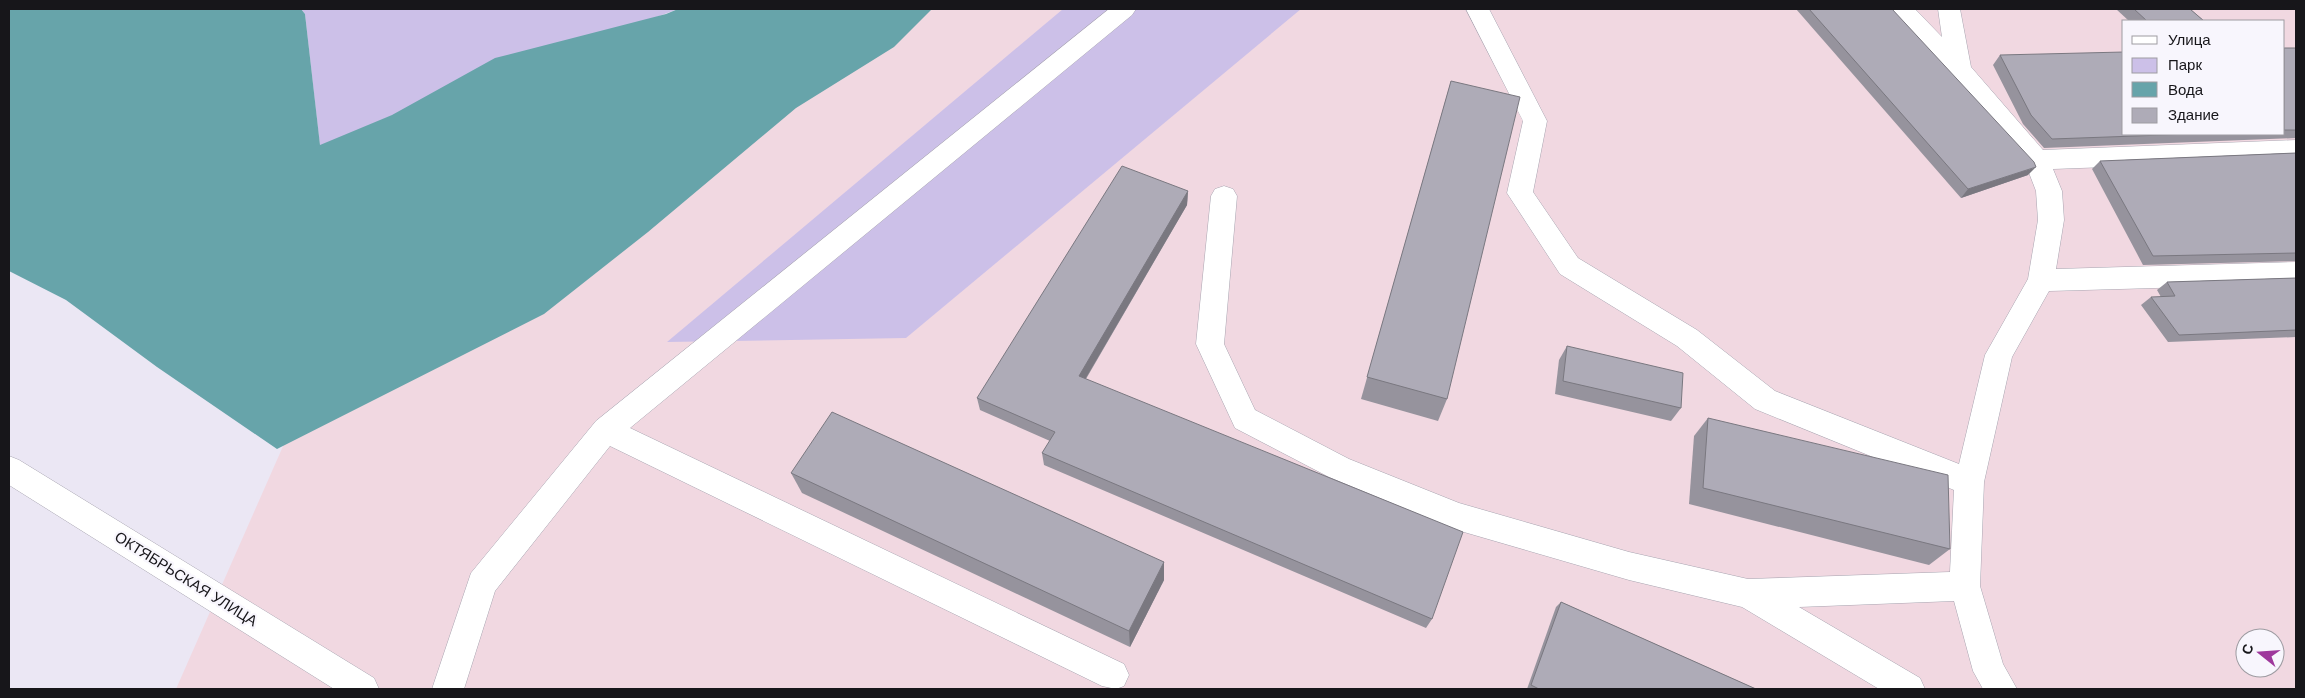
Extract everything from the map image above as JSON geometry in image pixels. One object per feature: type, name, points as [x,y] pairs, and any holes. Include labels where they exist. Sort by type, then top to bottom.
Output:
[{"type":"street","points":[[448,689],[482,583],[606,430],[1124,9]]},
{"type":"street","points":[[1478,9],[1535,121],[1520,192],[1569,266],[1686,338],[1765,400],[1969,482]]},
{"type":"street","points":[[1901,9],[1960,70],[2037,160],[2049,191],[2050,220],[2041,280],[2000,355],[1969,482],[1965,586],[1989,671],[2001,689]]},
{"type":"street","points":[[1949,9],[1960,70]]},
{"type":"street","points":[[2037,160],[2296,150]]},
{"type":"street","points":[[1224,196],[1210,344],[1245,419],[1339,468],[1456,516],[1629,566],[1748,594],[1965,586]]},
{"type":"street","points":[[2041,280],[2296,273]]},
{"type":"street","points":[[606,430],[1113,675]]},
{"type":"street","name":"ОКТЯБРЬСКАЯ УЛИЦА","points":[[9,469],[363,689]]},
{"type":"street","points":[[1748,594],[1909,689]]},
{"type":"shaded area","points":[[763,9],[2296,9],[2296,689],[176,689],[299,410]]},
{"type":"green space","points":[[301,9],[678,9],[391,116],[320,146],[305,14]]},
{"type":"green space","points":[[1063,9],[1301,9],[906,338],[667,342]]},
{"type":"water","points":[[9,9],[301,9],[305,14],[320,145],[392,115],[495,58],[666,14],[678,9],[932,9],[894,47],[796,108],[648,232],[544,314],[277,449],[157,367],[66,300],[9,271]]},
{"type":"building","points":[[1809,9],[1892,9],[2034,162],[2036,167],[1968,189]]},
{"type":"building","points":[[2134,9],[2190,9],[2203,20],[2146,20]]},
{"type":"building","points":[[2285,48],[2296,48],[2296,130],[2285,130]]},
{"type":"building","points":[[2122,52],[2122,135],[2163,135],[2052,139],[2031,115],[2000,55]]},
{"type":"building","points":[[1451,81],[1520,97],[1447,399],[1367,377]]},
{"type":"building","points":[[2296,153],[2296,253],[2153,256],[2100,161]]},
{"type":"building","points":[[1122,166],[1188,191],[1079,376],[1463,532],[1432,619],[1042,453],[1055,432],[977,398]]},
{"type":"building","points":[[2296,278],[2296,330],[2179,335],[2151,297],[2175,296],[2167,282]]},
{"type":"building","points":[[1567,346],[1683,373],[1681,408],[1563,381]]},
{"type":"building","points":[[832,412],[1164,562],[1129,631],[791,473]]},
{"type":"building","points":[[1708,418],[1948,475],[1950,549],[1703,488]]},
{"type":"building","points":[[1561,602],[1756,689],[1539,689],[1531,685]]}]
